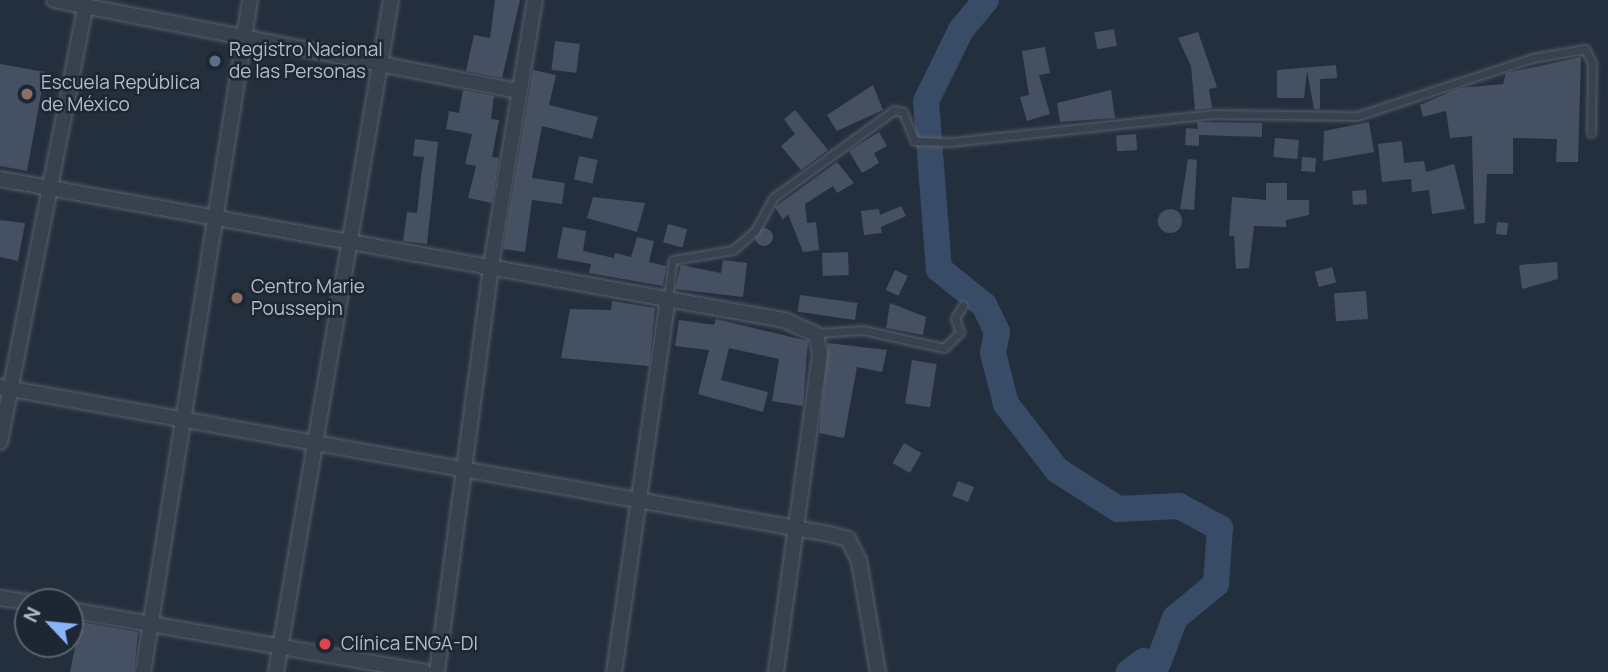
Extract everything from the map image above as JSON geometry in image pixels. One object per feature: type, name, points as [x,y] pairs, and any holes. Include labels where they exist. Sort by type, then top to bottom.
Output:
[{"type":"street","points":[[54,0],[87,3],[244,38],[380,62],[517,91]]},
{"type":"street","points":[[143,672],[250,0]]},
{"type":"street","points":[[276,672],[391,0]]},
{"type":"street","points":[[437,672],[491,265],[517,91],[535,0]]},
{"type":"street","points":[[0,442],[5,388],[50,189],[87,3]]},
{"type":"street","points":[[0,180],[350,244],[491,265],[784,320],[817,334],[820,354],[776,672]]},
{"type":"street","points":[[614,672],[668,299]]},
{"type":"street","points":[[5,388],[462,471],[797,526],[848,539],[859,561],[878,672]]},
{"type":"street","points":[[84,612],[281,644],[425,672]]},
{"type":"lane","points":[[668,299],[673,260],[733,250],[755,231],[773,198],[894,110],[903,112],[915,141],[951,142],[1212,114],[1357,116],[1532,58],[1585,49],[1591,63],[1591,132]]},
{"type":"lane","points":[[817,334],[863,330],[944,348],[960,332],[955,318],[963,305]]},
{"type":"building","points":[[495,0],[520,0],[502,78],[466,71],[474,35],[490,38]]},
{"type":"building","points":[[1114,29],[1117,46],[1097,49],[1094,32]]},
{"type":"building","points":[[1198,32],[1217,87],[1209,89],[1212,108],[1195,110],[1191,66],[1178,38]]},
{"type":"building","points":[[555,41],[580,44],[576,73],[551,70]]},
{"type":"building","points":[[1045,47],[1050,73],[1039,75],[1050,114],[1027,121],[1020,97],[1029,95],[1022,51]]},
{"type":"building","points":[[1581,57],[1578,162],[1556,162],[1557,139],[1513,138],[1513,174],[1487,174],[1485,223],[1474,224],[1472,136],[1450,138],[1446,111],[1423,117],[1420,105],[1460,88],[1503,84],[1506,73]]},
{"type":"building","points":[[0,64],[45,72],[27,171],[0,166]]},
{"type":"building","points":[[1336,65],[1337,78],[1320,79],[1320,109],[1314,109],[1307,71],[1304,98],[1277,98],[1277,70]]},
{"type":"building","points":[[533,70],[556,75],[549,105],[598,117],[592,139],[542,126],[532,178],[565,183],[562,204],[532,200],[525,252],[503,249]]},
{"type":"building","points":[[873,85],[883,110],[837,131],[827,115]]},
{"type":"building","points":[[463,90],[494,96],[491,119],[499,120],[492,157],[499,158],[492,203],[468,198],[476,166],[465,164],[472,134],[446,129],[449,111],[459,113]]},
{"type":"building","points":[[1111,90],[1115,118],[1060,122],[1057,103]]},
{"type":"building","points":[[795,110],[828,150],[801,170],[781,146],[795,134],[784,119]]},
{"type":"building","points":[[1197,122],[1262,123],[1262,137],[1199,135],[1199,146],[1185,145],[1186,128],[1198,129]]},
{"type":"building","points":[[1369,122],[1374,152],[1323,161],[1324,131]]},
{"type":"building","points":[[879,132],[887,146],[874,153],[879,163],[862,173],[849,151]]},
{"type":"building","points":[[1136,134],[1137,150],[1117,151],[1116,135]]},
{"type":"building","points":[[1275,138],[1299,140],[1297,159],[1273,157]]},
{"type":"building","points":[[415,139],[438,142],[427,244],[403,241],[407,212],[417,213],[424,157],[413,156]]},
{"type":"building","points":[[1402,141],[1404,163],[1424,161],[1426,172],[1454,164],[1465,209],[1432,214],[1429,190],[1412,192],[1411,179],[1382,182],[1378,144]]},
{"type":"building","points":[[579,156],[598,160],[593,183],[574,179]]},
{"type":"building","points":[[1302,157],[1316,158],[1315,172],[1301,171]]},
{"type":"building","points":[[1188,159],[1197,160],[1194,210],[1180,209]]},
{"type":"building","points":[[837,162],[854,183],[837,193],[833,186],[805,204],[807,223],[816,222],[819,250],[803,252],[788,214],[783,220],[775,207]]},
{"type":"building","points":[[1266,183],[1287,183],[1287,200],[1309,200],[1309,215],[1286,220],[1286,227],[1254,226],[1249,268],[1236,269],[1234,236],[1229,236],[1232,197],[1266,200]]},
{"type":"building","points":[[1366,190],[1367,204],[1353,205],[1352,191]]},
{"type":"building","points":[[593,197],[645,203],[637,232],[587,218]]},
{"type":"building","points":[[901,206],[906,216],[881,227],[882,233],[864,235],[861,211],[879,209],[880,215]]},
{"type":"building","points":[[1170,209],[1179,212],[1182,221],[1179,230],[1170,233],[1161,230],[1158,221],[1161,212]]},
{"type":"building","points":[[0,220],[25,223],[18,261],[0,257]]},
{"type":"building","points":[[1497,222],[1508,223],[1507,235],[1496,234]]},
{"type":"building","points":[[668,224],[687,229],[682,248],[663,242]]},
{"type":"building","points":[[563,227],[586,231],[583,251],[614,258],[615,253],[631,257],[637,237],[654,241],[649,262],[666,266],[663,286],[589,273],[591,264],[557,258]]},
{"type":"building","points":[[764,228],[772,233],[773,237],[768,245],[764,246],[756,241],[755,237],[760,229]]},
{"type":"building","points":[[848,252],[849,275],[823,276],[822,253]]},
{"type":"building","points":[[723,260],[747,263],[743,297],[675,289],[681,265],[721,273]]},
{"type":"building","points":[[1557,262],[1558,279],[1522,289],[1519,265]]},
{"type":"building","points":[[1332,267],[1336,282],[1319,287],[1315,272]]},
{"type":"building","points":[[895,270],[908,276],[898,296],[886,290]]},
{"type":"building","points":[[1366,291],[1368,319],[1336,321],[1334,293]]},
{"type":"building","points":[[800,295],[857,303],[855,320],[798,312]]},
{"type":"building","points":[[612,301],[655,308],[649,366],[561,358],[570,309],[611,310]]},
{"type":"building","points":[[890,303],[926,317],[923,335],[886,328]]},
{"type":"building","points":[[716,319],[808,341],[803,406],[772,401],[779,359],[729,348],[721,380],[768,392],[763,412],[698,394],[709,350],[675,346],[679,320],[714,325]]},
{"type":"building","points":[[828,343],[887,350],[882,372],[857,367],[844,438],[819,433]]},
{"type":"building","points":[[912,360],[937,364],[930,407],[905,403]]},
{"type":"building","points":[[904,443],[921,453],[910,473],[892,463]]},
{"type":"building","points":[[958,481],[974,487],[968,502],[952,496]]},
{"type":"building","points":[[84,623],[138,632],[134,672],[70,672],[73,658],[84,658]]},
{"type":"waterway","points":[[986,0],[961,30],[926,101],[939,269],[984,305],[997,332],[993,353],[1006,404],[1057,470],[1118,509],[1179,506],[1220,528],[1216,584],[1175,618],[1158,663],[1144,661],[1129,672]]},
{"type":"place","name":"Registro Nacional de las Personas","points":[[215,61]]},
{"type":"place","name":"Escuela República de México","points":[[27,94]]},
{"type":"place","name":"Centro Marie Poussepin","points":[[237,298]]},
{"type":"place","name":"Clínica ENGA-DI","points":[[325,644]]}]
